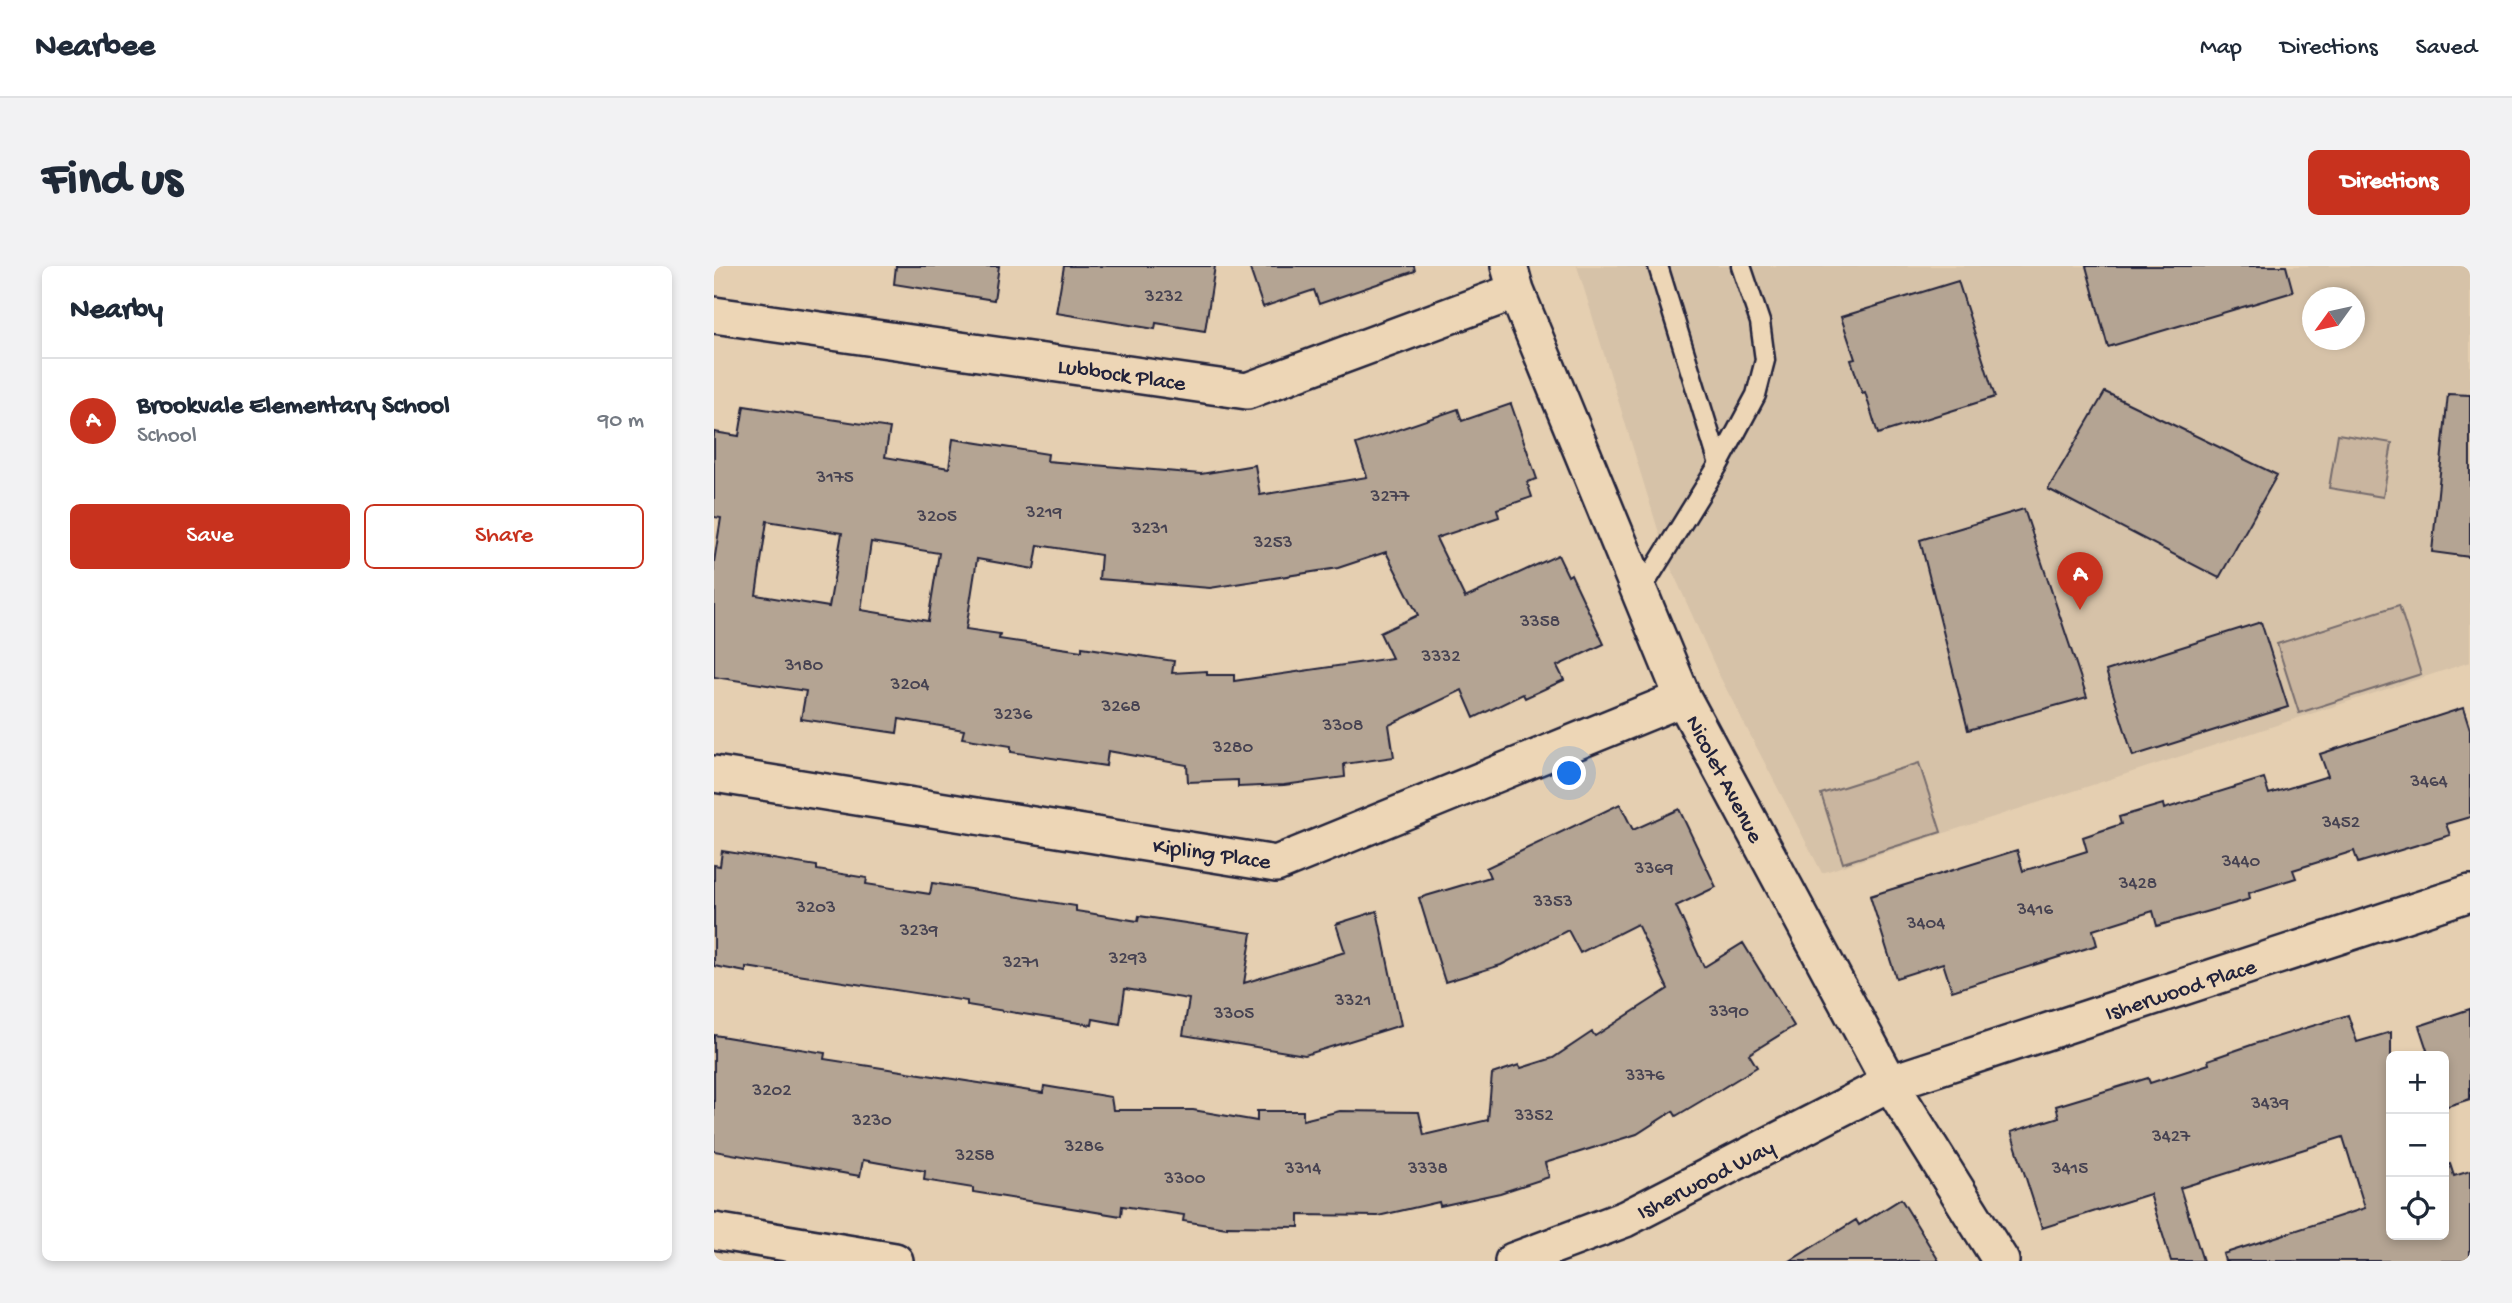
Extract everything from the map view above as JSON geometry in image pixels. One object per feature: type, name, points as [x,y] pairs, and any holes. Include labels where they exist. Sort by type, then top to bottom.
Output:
[{"type":"street","name":"Lubbock Place","points":[[714,315],[1247,391],[1513,279]]},
{"type":"street","name":"Nicolet Avenue","points":[[1513,279],[1683,698],[1891,1083],[2001,1261]]},
{"type":"street","name":"Kipling Place","points":[[714,774],[1276,864],[1683,698]]},
{"type":"street","name":"Isherwood Place","points":[[1891,1083],[2470,893]]},
{"type":"street","name":"Isherwood Way","points":[[1513,1261],[1625,1220],[1891,1083]]},
{"type":"street","points":[[714,1231],[895,1261]]},
{"type":"lane","points":[[1658,266],[1718,464]]},
{"type":"lane","points":[[1640,592],[1718,464],[1756,395],[1765,360],[1760,322],[1741,266]]},
{"type":"shaded area","points":[[1577,266],[2470,266],[2470,662],[1822,873],[1719,675],[1667,559]]},
{"type":"shaded area","points":[[2338,434],[2392,443],[2383,497],[2329,488]]},
{"type":"shaded area","points":[[2399,605],[2421,674],[2299,713],[2277,644]]},
{"type":"shaded area","points":[[1919,763],[1941,832],[1843,863],[1821,794]]},
{"type":"building","points":[[896,266],[999,266],[994,300],[894,284]]},
{"type":"building","points":[[1064,266],[1215,266],[1205,331],[1156,323],[1155,329],[1056,313]]},
{"type":"building","points":[[1249,266],[1414,266],[1415,271],[1319,304],[1314,290],[1263,307]]},
{"type":"building","points":[[2086,266],[2286,266],[2293,292],[2108,347]]},
{"type":"building","points":[[1958,281],[1995,397],[1878,434],[1865,392],[1862,393],[1851,360],[1855,359],[1841,317]]},
{"type":"building","points":[[2105,392],[2277,475],[2219,578],[2048,489]]},
{"type":"building","points":[[2448,394],[2470,395],[2470,557],[2432,552]]},
{"type":"building","points":[[1511,404],[1537,479],[1527,482],[1532,497],[1497,509],[1499,517],[1436,538],[1465,598],[1558,555],[1568,576],[1571,574],[1604,644],[1557,666],[1564,680],[1525,698],[1523,694],[1474,718],[1462,690],[1389,725],[1394,757],[1344,764],[1345,777],[1284,785],[1238,787],[1238,780],[1188,782],[1187,765],[1108,751],[1106,766],[1011,752],[1011,746],[962,738],[964,730],[899,719],[897,733],[801,719],[806,691],[714,677],[714,562],[721,518],[714,517],[714,432],[739,436],[744,406],[890,428],[885,457],[949,468],[953,439],[1048,454],[1047,461],[1201,474],[1255,465],[1260,495],[1367,477],[1356,444],[1458,409],[1462,421]],"holes":[[[767,521],[842,533],[829,607],[756,595]],[[871,542],[939,553],[928,621],[861,610]],[[1038,545],[1101,555],[1099,579],[1210,588],[1338,568],[1386,552],[1418,615],[1380,633],[1392,658],[1234,681],[1234,675],[1207,675],[1207,671],[1172,673],[1174,661],[1082,647],[1082,651],[999,639],[1000,634],[966,629],[977,559],[1034,569]]]},
{"type":"building","points":[[2024,509],[2087,697],[1968,730],[1920,540]]},
{"type":"building","points":[[2261,622],[2288,707],[2133,756],[2106,671]]},
{"type":"building","points":[[2463,708],[2470,730],[2470,817],[2446,824],[2450,835],[2358,863],[2354,851],[2293,870],[2296,878],[2249,893],[2250,899],[2157,926],[2153,911],[2093,930],[2097,945],[1952,991],[1943,963],[1896,978],[1870,896],[2017,850],[2023,871],[2087,851],[2083,837],[2121,824],[2119,817],[2163,804],[2164,809],[2264,778],[2269,794],[2328,776],[2320,754]]},
{"type":"building","points":[[1620,804],[1633,830],[1679,809],[1716,887],[1676,906],[1704,967],[1743,943],[1794,1026],[1749,1054],[1757,1067],[1676,1116],[1673,1111],[1637,1134],[1545,1163],[1549,1177],[1500,1193],[1440,1206],[1439,1202],[1378,1216],[1299,1215],[1299,1227],[1227,1228],[1183,1221],[1184,1215],[1122,1206],[1121,1216],[973,1192],[973,1188],[924,1180],[925,1171],[863,1160],[860,1176],[714,1151],[714,1035],[825,1053],[824,1059],[1043,1093],[1044,1086],[1111,1097],[1113,1110],[1193,1110],[1257,1121],[1257,1111],[1303,1111],[1303,1120],[1340,1111],[1419,1112],[1424,1135],[1488,1120],[1492,1074],[1553,1058],[1592,1032],[1595,1036],[1668,989],[1637,924],[1580,953],[1568,930],[1501,965],[1445,982],[1419,898],[1490,877],[1486,868]]},
{"type":"building","points":[[722,851],[817,866],[817,870],[867,878],[866,884],[930,894],[932,883],[1076,906],[1076,911],[1138,921],[1139,916],[1252,933],[1244,983],[1345,952],[1336,924],[1377,911],[1401,1025],[1305,1055],[1183,1035],[1189,999],[1125,989],[1120,1024],[1093,1019],[1092,1025],[967,1005],[967,1001],[746,967],[746,972],[714,966],[714,865],[720,866]]},
{"type":"building","points":[[2470,1009],[2470,1099],[2449,1106],[2449,1051],[2427,1051],[2419,1026]]},
{"type":"building","points":[[2348,1015],[2357,1042],[2391,1032],[2391,1051],[2386,1051],[2386,1240],[2449,1240],[2450,1164],[2454,1176],[2470,1171],[2470,1261],[2225,1261],[2223,1254],[2365,1208],[2343,1137],[2180,1188],[2203,1261],[2171,1261],[2150,1194],[2042,1228],[2011,1132],[2059,1117],[2056,1106],[2148,1078],[2150,1083],[2209,1064],[2208,1060]]},
{"type":"building","points":[[1901,1199],[1939,1261],[1790,1261],[1856,1220],[1859,1225]]},
{"type":"place","name":"Brookvale Elementary School","points":[[2080,610]]}]
